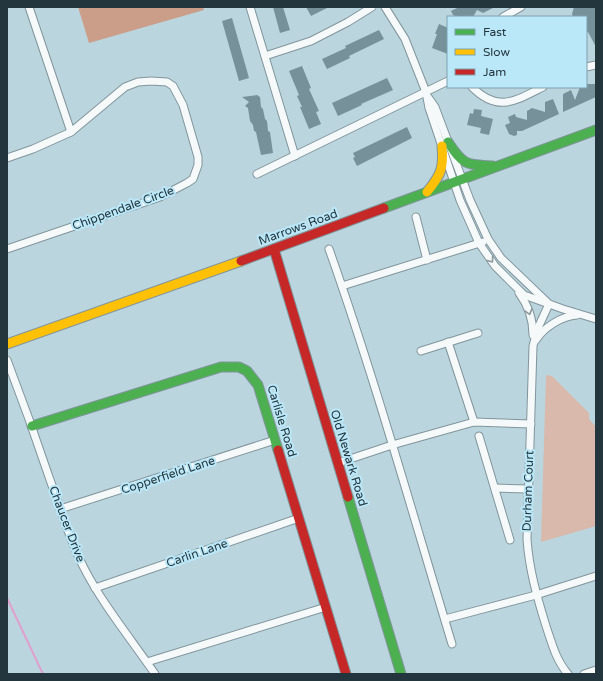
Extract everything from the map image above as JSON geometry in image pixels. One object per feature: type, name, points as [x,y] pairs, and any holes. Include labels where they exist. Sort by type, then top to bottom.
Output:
[{"type":"street","points":[[29,7],[71,132]]},
{"type":"street","points":[[250,7],[295,156]]},
{"type":"street","points":[[264,56],[311,40],[348,22],[372,7]]},
{"type":"street","points":[[385,7],[405,39],[427,94],[435,107],[445,144],[458,181],[488,239],[501,258],[549,304]]},
{"type":"street","points":[[505,16],[521,7]]},
{"type":"street","name":"Chippendale Circle","points":[[7,158],[33,149],[71,132],[125,87],[138,82],[151,81],[167,82],[173,86],[183,105],[198,157],[198,165],[193,179],[160,197],[7,249]]},
{"type":"street","points":[[257,174],[427,94],[447,82]]},
{"type":"street","points":[[473,88],[487,99],[500,102],[513,102],[541,88]]},
{"type":"street","name":"Marrows Road","points":[[7,344],[274,249],[596,130]]},
{"type":"street","points":[[445,144],[467,164],[497,167]]},
{"type":"street","points":[[427,192],[441,176],[444,162],[445,144]]},
{"type":"street","points":[[458,181],[460,200],[479,243],[495,266],[524,295],[596,319]]},
{"type":"street","points":[[416,217],[427,260]]},
{"type":"street","points":[[342,286],[427,260],[488,239]]},
{"type":"street","name":"Old Newark Road","points":[[274,249],[401,674]]},
{"type":"street","points":[[329,249],[392,445],[452,644]]},
{"type":"street","points":[[513,284],[528,306],[533,328],[533,346]]},
{"type":"street","name":"Durham Court","points":[[549,304],[537,330],[533,346],[528,489],[528,553],[536,595],[556,655],[568,674]]},
{"type":"street","points":[[533,346],[542,332],[549,327],[571,316],[581,315]]},
{"type":"street","points":[[421,351],[478,333]]},
{"type":"street","points":[[448,342],[474,422]]},
{"type":"street","name":"Chaucer Drive","points":[[7,360],[75,548],[95,588],[154,674]]},
{"type":"street","name":"Carlisle Road","points":[[32,426],[221,367],[232,365],[250,372],[258,385],[346,674]]},
{"type":"street","points":[[338,463],[392,445],[474,422],[530,424]]},
{"type":"street","points":[[479,436],[510,540]]},
{"type":"street","name":"Copperfield Lane","points":[[60,509],[275,440]]},
{"type":"street","points":[[495,488],[528,489]]},
{"type":"street","name":"Carlin Lane","points":[[95,588],[299,518]]},
{"type":"street","points":[[445,619],[536,595],[596,576]]},
{"type":"street","points":[[147,662],[326,607]]},
{"type":"street","points":[[584,674],[596,670]]},
{"type":"shaded area","points":[[78,7],[203,7],[204,10],[89,43]]},
{"type":"shaded area","points":[[546,375],[552,376],[589,413],[589,419],[596,427],[596,526],[541,542]]},
{"type":"building","points":[[273,7],[283,7],[290,30],[280,33]]},
{"type":"building","points":[[306,7],[329,7],[311,16]]},
{"type":"building","points":[[459,7],[495,7],[483,13],[477,10],[474,16],[455,16],[451,11]]},
{"type":"building","points":[[574,7],[596,7],[596,47],[587,32],[587,16],[573,16]]},
{"type":"building","points":[[232,18],[249,78],[239,81],[222,21]]},
{"type":"building","points":[[439,24],[447,28],[447,54],[432,48],[437,34],[435,34]]},
{"type":"building","points":[[379,30],[384,39],[349,56],[350,58],[327,69],[322,59]]},
{"type":"building","points":[[302,66],[311,88],[309,89],[319,111],[316,112],[321,124],[309,129],[300,107],[302,107],[297,96],[299,95],[289,71]]},
{"type":"building","points":[[387,78],[393,90],[338,116],[332,103]]},
{"type":"building","points":[[587,84],[596,84],[596,97],[563,112],[563,94],[571,90],[575,100],[580,88],[587,88]]},
{"type":"building","points":[[257,95],[260,97],[261,107],[267,121],[273,153],[261,155],[256,132],[254,131],[253,125],[250,121],[248,108],[245,106],[249,102],[242,97]]},
{"type":"building","points":[[553,99],[559,114],[522,131],[517,131],[517,135],[514,136],[509,134],[505,125],[510,123],[508,117],[515,114],[516,117],[527,120],[527,111],[532,108],[545,112],[545,102]]},
{"type":"building","points":[[474,109],[482,110],[481,116],[493,119],[489,135],[480,133],[481,128],[467,125],[470,113],[473,114]]},
{"type":"building","points":[[407,127],[412,138],[357,166],[353,158],[355,157],[353,153]]},
{"type":"waterway","points":[[7,598],[43,674]]},
{"type":"traffic: fast","points":[[384,208],[596,130]]},
{"type":"traffic: fast","points":[[448,142],[458,155],[466,162],[477,165],[493,166]]},
{"type":"traffic: fast","points":[[32,426],[221,367],[239,367],[247,371],[258,385],[278,450]]},
{"type":"traffic: fast","points":[[348,497],[401,674]]},
{"type":"traffic: slow","points":[[427,192],[436,181],[442,166],[442,146]]},
{"type":"traffic: slow","points":[[7,344],[241,261]]},
{"type":"traffic: jam","points":[[241,261],[384,208]]},
{"type":"traffic: jam","points":[[274,249],[348,497]]},
{"type":"traffic: jam","points":[[278,450],[346,674]]}]
